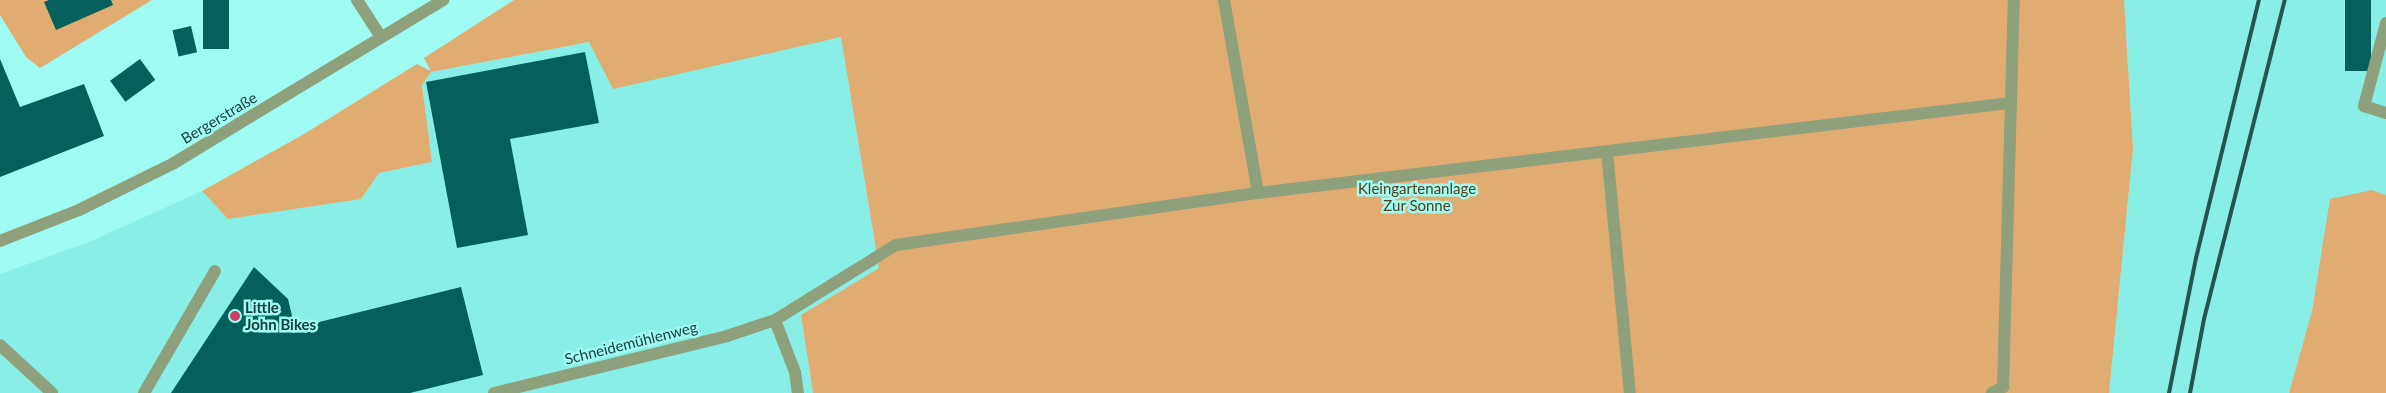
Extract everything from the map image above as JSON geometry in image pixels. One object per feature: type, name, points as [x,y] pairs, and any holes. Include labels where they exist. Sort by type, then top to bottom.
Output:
[{"type":"street","points":[[357,0],[381,37]]},
{"type":"street","name":"Bergerstraße","points":[[0,241],[79,210],[174,163],[443,0]]},
{"type":"street","points":[[1224,0],[1258,193]]},
{"type":"street","points":[[1999,391],[2014,0]]},
{"type":"street","points":[[2386,24],[2364,106],[2386,113]]},
{"type":"street","name":"Schneidemühlenweg","points":[[494,393],[727,336],[775,320],[896,245],[1258,193],[2009,103]]},
{"type":"street","points":[[1607,151],[1630,393]]},
{"type":"street","points":[[144,393],[215,271]]},
{"type":"street","points":[[775,320],[795,372],[798,393]]},
{"type":"street","points":[[0,345],[52,393]]},
{"type":"shaded area","points":[[2124,0],[2386,0],[2386,195],[2372,190],[2312,311],[2289,393],[2109,393],[2133,149]]},
{"type":"shaded area","points":[[841,37],[879,268],[801,315],[813,393],[0,393],[0,274],[89,242],[202,191],[228,219],[361,199],[379,173],[432,162],[422,85],[431,72],[590,42]]},
{"type":"green space","points":[[0,0],[152,0],[40,68],[26,57],[0,15]]},
{"type":"green space","name":"Kleingartenanlage Zur Sonne","points":[[514,0],[2124,0],[2133,149],[2109,393],[813,393],[801,315],[879,268],[841,37],[613,89],[589,42],[431,72],[422,85],[432,162],[379,173],[361,199],[228,219],[202,191],[304,134],[417,64],[431,71],[424,58]]},
{"type":"green space","points":[[2372,190],[2386,195],[2386,393],[2289,393],[2312,311],[2330,199]]},
{"type":"building","points":[[49,0],[111,0],[113,5],[56,30],[44,2]]},
{"type":"building","points":[[203,0],[229,0],[229,49],[203,49]]},
{"type":"building","points":[[2345,0],[2371,0],[2371,71],[2345,71]]},
{"type":"building","points":[[191,26],[197,52],[179,57],[172,30]]},
{"type":"building","points":[[585,52],[599,123],[510,139],[528,235],[457,248],[426,82]]},
{"type":"building","points":[[0,59],[20,107],[84,84],[104,136],[0,177]]},
{"type":"building","points":[[140,59],[155,80],[125,102],[110,81]]},
{"type":"building","points":[[254,267],[288,299],[295,328],[461,287],[483,375],[410,393],[171,393]]},
{"type":"railway","points":[[2169,393],[2196,258],[2259,0]]},
{"type":"railway","points":[[2190,393],[2204,319],[2285,0]]},
{"type":"place","name":"Little John Bikes","points":[[235,316]]}]
